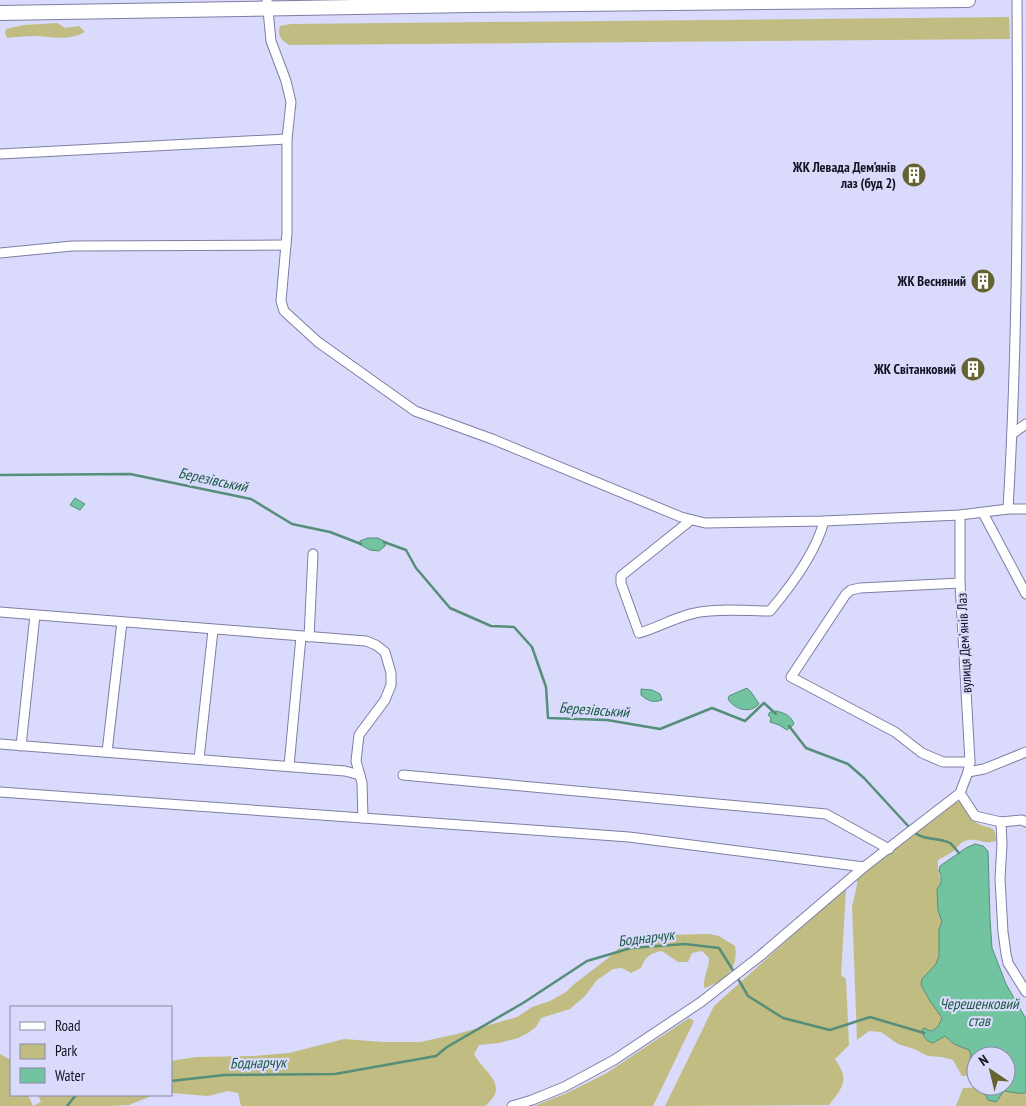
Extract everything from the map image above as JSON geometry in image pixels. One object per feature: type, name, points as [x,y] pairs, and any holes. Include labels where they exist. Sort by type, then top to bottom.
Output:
[{"type":"main road","points":[[0,13],[267,4],[968,0]]},
{"type":"street","points":[[1008,508],[1012,434],[1016,259],[1022,173],[1018,0]]},
{"type":"street","points":[[267,4],[271,41],[286,81],[291,102],[287,139],[286,245],[281,301],[284,312],[318,342],[415,411],[492,440],[681,518],[705,523],[824,521],[960,515],[1008,508],[1026,510]]},
{"type":"street","points":[[0,154],[287,139]]},
{"type":"street","points":[[0,253],[72,246],[286,245]]},
{"type":"street","points":[[1016,259],[1026,259]]},
{"type":"street","points":[[1012,434],[1026,424]]},
{"type":"street","points":[[983,513],[1026,594]]},
{"type":"street","name":"вулиця Демʼянів Лаз","points":[[960,515],[960,583],[970,762],[960,792]]},
{"type":"street","points":[[691,520],[621,576],[639,633],[655,629],[679,617],[696,612],[770,611],[791,586],[821,534],[824,521]]},
{"type":"street","points":[[289,766],[313,554]]},
{"type":"street","points":[[960,583],[851,590],[846,594],[791,677],[895,732],[922,753],[943,762],[970,762]]},
{"type":"street","points":[[0,612],[366,641],[376,645],[385,652],[389,661],[391,685],[385,700],[359,734],[356,760],[360,775],[364,818]]},
{"type":"street","points":[[22,746],[34,615]]},
{"type":"street","points":[[107,752],[122,622]]},
{"type":"street","points":[[199,759],[212,630]]},
{"type":"street","points":[[0,744],[289,766],[345,771],[360,775]]},
{"type":"street","points":[[968,772],[984,769],[1026,752]]},
{"type":"street","points":[[403,775],[826,814],[889,849]]},
{"type":"street","points":[[0,792],[630,837],[864,867]]},
{"type":"street","points":[[512,1106],[564,1087],[614,1060],[701,1002],[740,972],[864,867],[960,792],[975,816],[1000,822],[1022,820],[1026,822]]},
{"type":"street","points":[[1000,822],[1002,844],[1000,880],[1006,954],[1008,963],[1026,992]]},
{"type":"green space","points":[[1009,17],[1010,39],[289,45],[279,35],[280,26],[291,24]]},
{"type":"green space","points":[[57,23],[65,28],[79,26],[85,32],[73,37],[61,38],[25,36],[7,38],[5,33],[6,29],[24,25]]},
{"type":"green space","points":[[955,802],[962,802],[977,823],[993,829],[995,832],[996,841],[965,841],[952,852],[938,860],[941,883],[937,889],[938,910],[942,922],[939,929],[939,956],[936,964],[922,979],[921,985],[942,1018],[935,1029],[931,1031],[927,1028],[939,1040],[945,1036],[954,1044],[966,1049],[966,1076],[962,1076],[953,1060],[928,1056],[898,1044],[881,1032],[869,1031],[857,1040],[852,907],[857,877]]},
{"type":"green space","points":[[844,889],[846,890],[841,975],[846,979],[849,1045],[835,1059],[840,1066],[843,1083],[829,1105],[665,1106],[714,1006]]},
{"type":"green space","points":[[709,934],[719,936],[735,946],[735,961],[724,978],[704,988],[709,958],[702,951],[692,953],[688,962],[678,962],[662,951],[651,954],[644,961],[641,968],[631,973],[622,968],[613,969],[597,980],[585,996],[570,1009],[541,1018],[536,1027],[528,1033],[499,1043],[479,1045],[474,1054],[496,1085],[496,1092],[485,1106],[241,1106],[238,1093],[228,1091],[208,1096],[172,1093],[172,1061],[196,1057],[289,1053],[344,1039],[420,1042],[517,1017],[532,1007],[550,1001],[566,992],[612,955],[626,941],[662,935]]},
{"type":"green space","points":[[689,1018],[694,1021],[653,1106],[534,1106],[567,1093],[605,1074]]},
{"type":"green space","points":[[0,1054],[10,1059],[10,1096],[28,1096],[33,1106],[0,1106]]},
{"type":"green space","points":[[963,1088],[966,1088],[966,1096],[1016,1096],[1016,1092],[1024,1093],[1026,1095],[1026,1106],[956,1106]]},
{"type":"green space","points":[[38,1096],[152,1096],[129,1105],[33,1106],[41,1102]]},
{"type":"water","points":[[75,498],[85,504],[80,510],[70,505]]},
{"type":"water","points":[[368,538],[378,538],[386,542],[385,546],[379,551],[370,550],[359,544],[360,541]]},
{"type":"water","points":[[747,688],[759,704],[747,710],[735,706],[728,699],[729,696]]},
{"type":"water","points":[[641,689],[652,690],[660,694],[662,700],[648,700],[641,695]]},
{"type":"water","points":[[776,711],[789,716],[794,724],[787,730],[770,722],[771,718],[768,715],[770,712]]},
{"type":"water","name":"Черешенковий став","points":[[975,844],[983,846],[988,851],[992,948],[1006,984],[1026,1019],[1026,1093],[1016,1093],[1016,1046],[966,1046],[966,1049],[954,1044],[945,1036],[933,1043],[923,1035],[922,1030],[924,1028],[933,1030],[938,1026],[942,1018],[921,985],[922,979],[936,964],[939,956],[939,929],[942,922],[938,910],[937,889],[941,883],[940,866]]},
{"type":"water","name":"Черешенковий став","points":[[986,1096],[1000,1096],[996,1102],[988,1100]]},
{"type":"waterway","name":"Березівський","points":[[0,475],[130,474],[251,499],[292,524],[330,532],[361,544]]},
{"type":"waterway","name":"Березівський","points":[[384,542],[406,550],[416,568],[450,608],[491,626],[514,627],[532,647],[546,687],[548,718],[607,720],[660,729],[712,708],[745,721],[764,703],[776,714]]},
{"type":"waterway","name":"Березівський","points":[[789,726],[806,748],[848,764],[864,778],[910,828]]},
{"type":"waterway","name":"Березівський","points":[[914,832],[922,837],[950,843],[959,853]]},
{"type":"waterway","name":"Боднарчук","points":[[172,1081],[224,1075],[335,1074],[436,1056],[447,1047],[523,1003],[587,961],[631,948],[685,944],[719,948],[734,972]]},
{"type":"waterway","name":"Боднарчук","points":[[737,977],[748,996],[783,1018],[830,1030],[870,1017],[924,1033]]},
{"type":"waterway","name":"Боднарчук","points":[[67,1106],[75,1096]]},
{"type":"place","name":"ЖК Левада Дем’янів лаз (буд 2)","points":[[914,175]]},
{"type":"place","name":"ЖК Весняний","points":[[983,281]]},
{"type":"place","name":"ЖК Світанковий","points":[[973,369]]}]
